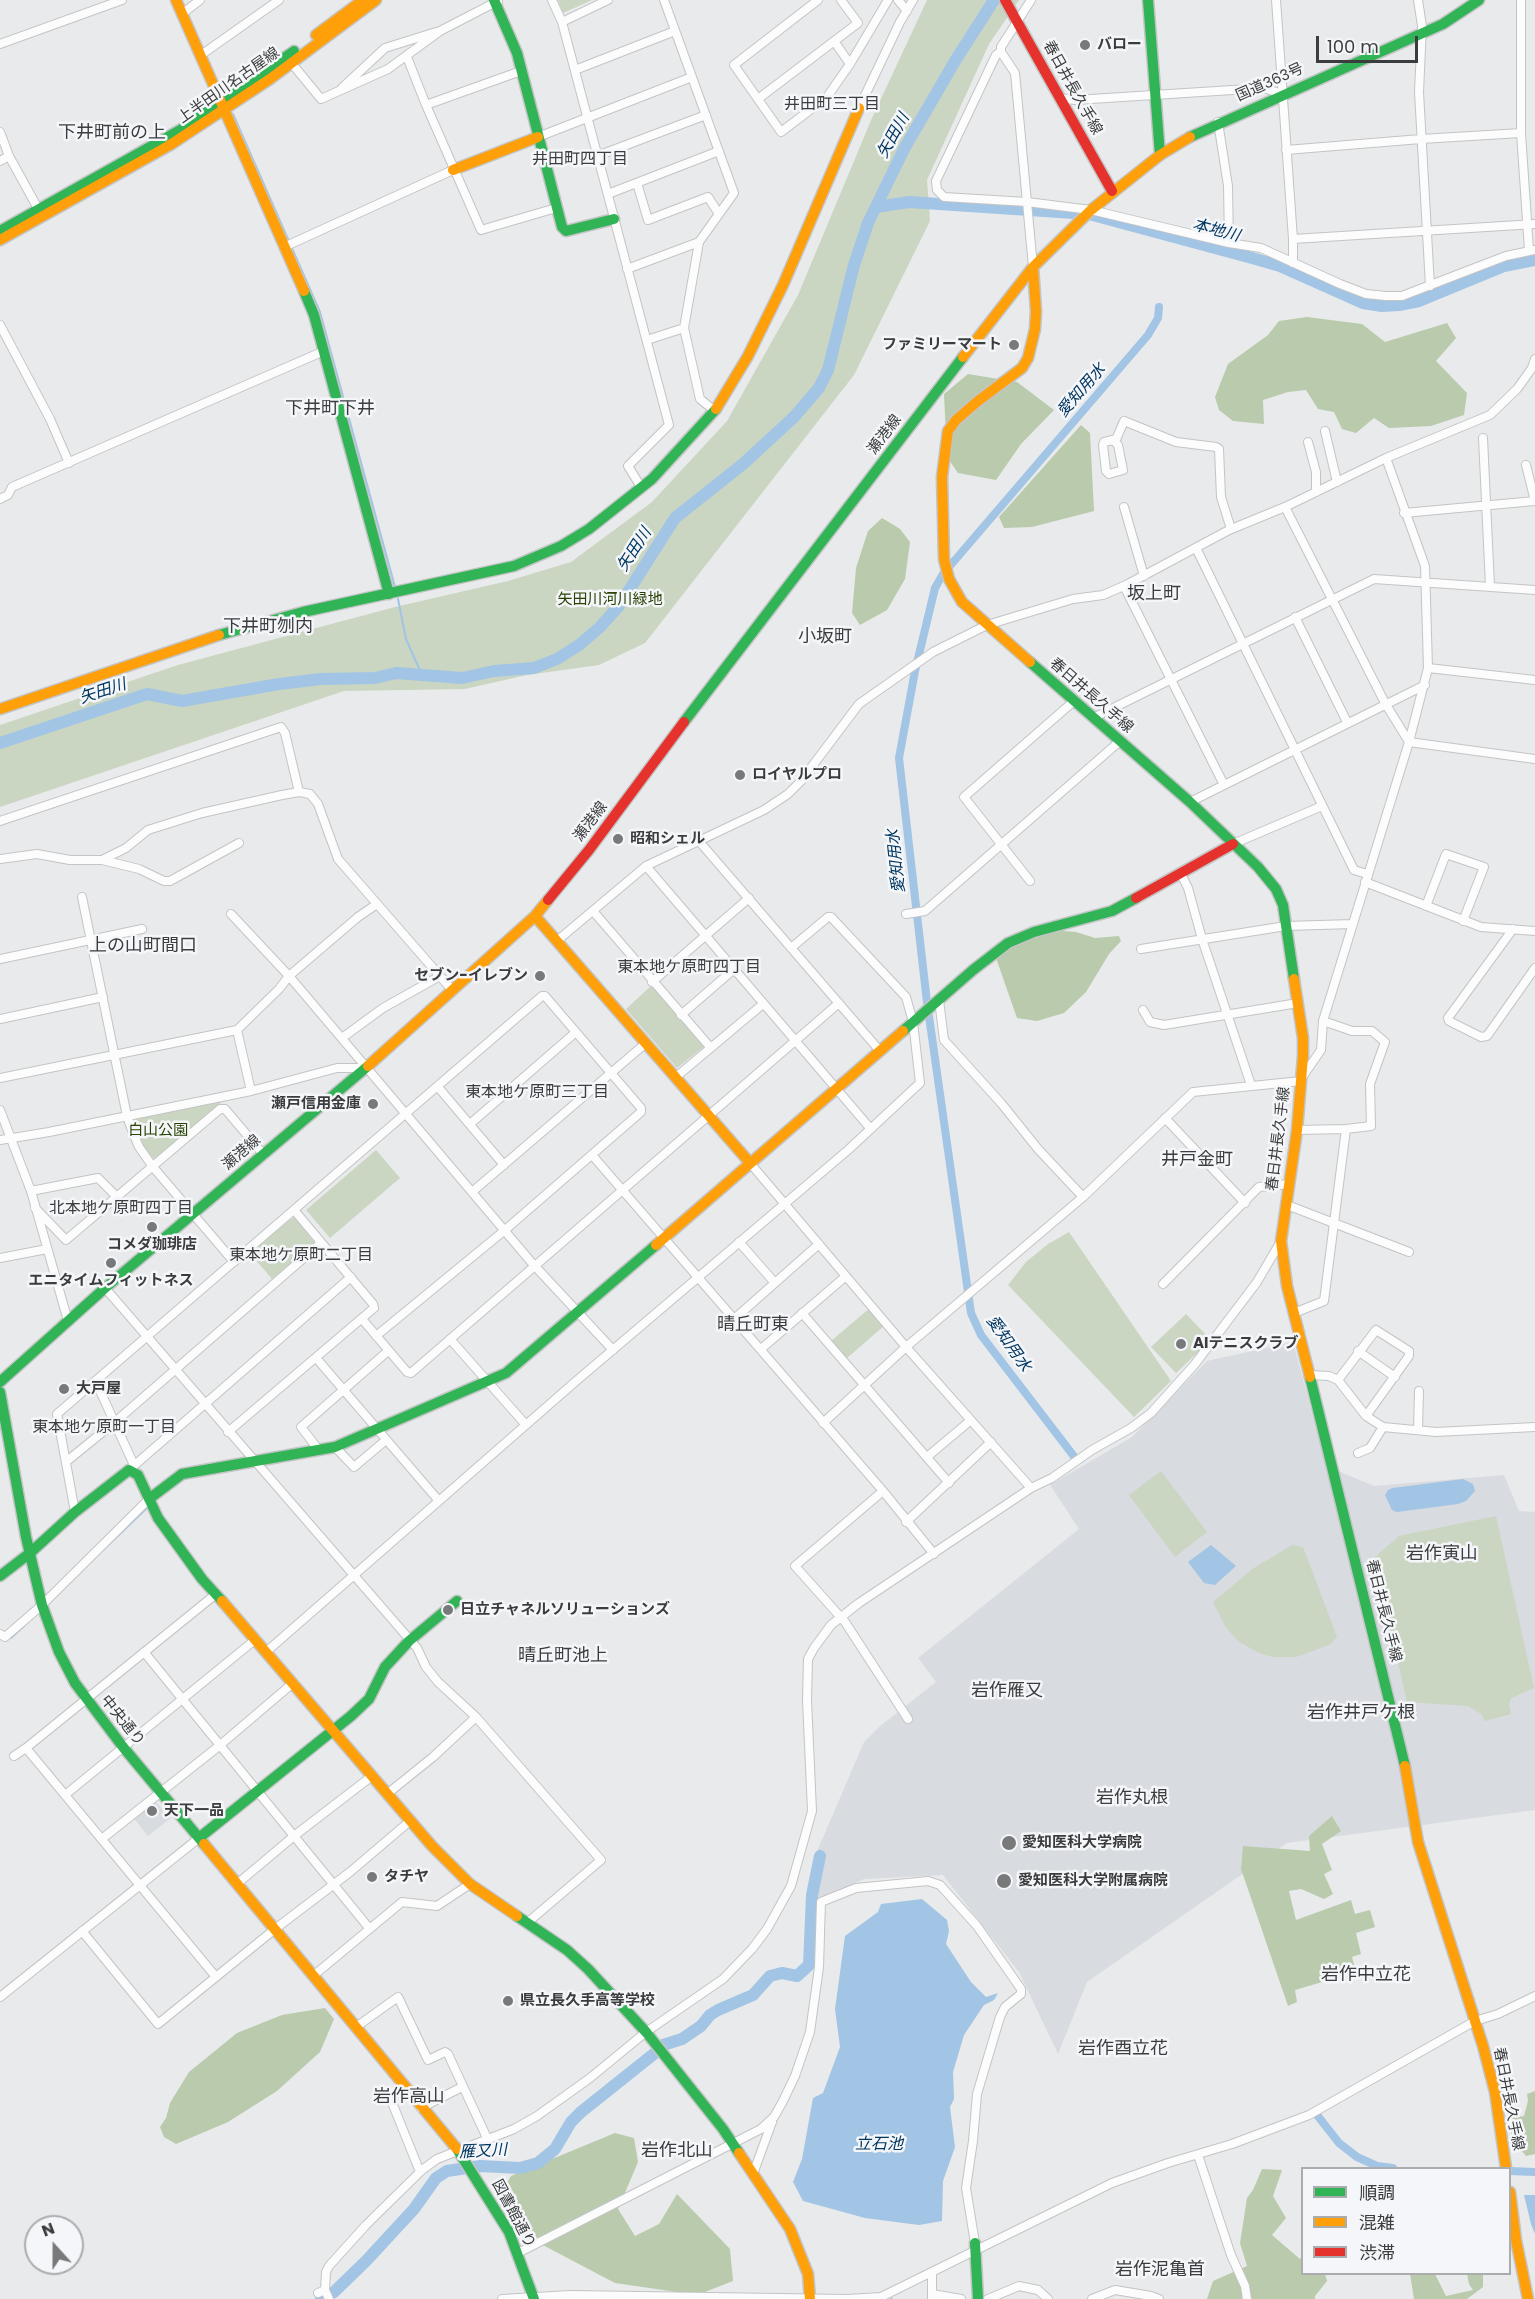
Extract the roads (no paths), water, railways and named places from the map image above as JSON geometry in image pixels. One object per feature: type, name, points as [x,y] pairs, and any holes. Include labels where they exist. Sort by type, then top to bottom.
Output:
[{"type":"main road","points":[[176,0],[222,106],[288,245],[314,315],[389,594]]},
{"type":"main road","name":"上半田川名古屋線","points":[[0,240],[41,213],[222,106],[375,0]]},
{"type":"main road","name":"春日井長久手線","points":[[1005,0],[1112,191]]},
{"type":"main road","points":[[1148,0],[1153,96],[1160,155]]},
{"type":"main road","name":"国道363号","points":[[1112,191],[1160,155],[1196,133],[1443,24],[1479,0]]},
{"type":"main road","name":"上半田川名古屋線","points":[[288,59],[361,1]]},
{"type":"main road","points":[[496,1],[514,46],[562,227],[566,231],[614,219]]},
{"type":"main road","points":[[0,709],[226,633],[303,612],[514,566],[561,546],[589,529],[671,461],[715,411],[748,356],[783,285],[859,108]]},
{"type":"main road","points":[[453,170],[538,137]]},
{"type":"main road","name":"瀬港線","points":[[0,1382],[105,1288],[365,1068],[535,916],[589,850],[1033,267],[1112,191]]},
{"type":"main road","name":"上半田川名古屋線","points":[[0,231],[41,213]]},
{"type":"main road","name":"春日井長久手線","points":[[1033,267],[1036,320],[1028,358],[1022,368],[978,401],[948,430],[942,477],[944,559],[949,579],[962,602],[1190,802],[1258,867],[1276,889],[1283,905],[1303,1038],[1297,1130],[1281,1241],[1287,1286],[1401,1744],[1418,1842],[1495,2092],[1506,2166]]},
{"type":"main road","points":[[149,1499],[182,1474],[335,1447],[506,1373],[1008,943],[1034,932],[1112,910],[1233,844]]},
{"type":"main road","points":[[535,916],[750,1163]]},
{"type":"main road","name":"中央通り","points":[[0,1392],[30,1553],[42,1605],[58,1652],[86,1700],[123,1748],[341,2009]]},
{"type":"main road","points":[[0,1576],[30,1553],[75,1512],[132,1468],[138,1475],[158,1518],[173,1541],[453,1869],[470,1884],[567,1950],[588,1969],[646,2032],[734,2145],[790,2229],[808,2274],[810,2298]]},
{"type":"main road","points":[[199,1838],[351,1716],[369,1699],[385,1667],[409,1641],[457,1601]]},
{"type":"main road","name":"図書館通り","points":[[341,2009],[458,2150],[503,2223],[518,2253],[534,2298]]},
{"type":"main road","points":[[1511,2206],[1528,2299]]},
{"type":"main road","points":[[975,2248],[978,2299]]},
{"type":"street","points":[[0,44],[122,0]]},
{"type":"street","points":[[183,13],[200,0]]},
{"type":"street","points":[[201,55],[279,0]]},
{"type":"street","points":[[552,0],[562,22],[669,425],[628,466],[641,488]]},
{"type":"street","points":[[562,22],[608,0]]},
{"type":"street","points":[[664,0],[734,193],[699,242],[684,328],[700,399],[715,411]]},
{"type":"street","points":[[818,0],[734,65],[782,132],[827,97],[850,64],[888,0]]},
{"type":"street","points":[[758,99],[858,23],[841,0]]},
{"type":"street","points":[[898,0],[907,11]]},
{"type":"street","points":[[859,108],[913,0]]},
{"type":"street","points":[[1031,0],[1016,20],[1001,47],[1001,52],[1015,73],[1033,267]]},
{"type":"street","points":[[1276,0],[1293,263]]},
{"type":"street","points":[[1418,0],[1422,33],[1419,92],[1430,286]]},
{"type":"street","points":[[1001,52],[996,55],[936,181],[937,190],[944,197],[1027,202],[1090,211],[1229,243],[1261,248],[1366,294],[1402,296],[1506,256],[1532,250],[1532,224],[1521,133],[1521,0]]},
{"type":"street","points":[[288,59],[321,99],[388,69],[440,31],[496,1]]},
{"type":"street","points":[[338,92],[385,48],[440,31]]},
{"type":"street","points":[[574,70],[675,32]]},
{"type":"street","points":[[834,41],[850,64]]},
{"type":"street","points":[[407,57],[453,170],[481,230],[556,208]]},
{"type":"street","points":[[426,105],[521,71]]},
{"type":"street","points":[[538,137],[692,77]]},
{"type":"street","points":[[1060,98],[1075,100],[1264,88],[1282,94]]},
{"type":"street","points":[[597,156],[706,115]]},
{"type":"street","points":[[1218,122],[1228,186],[1229,243]]},
{"type":"street","points":[[0,132],[9,156],[41,213]]},
{"type":"street","points":[[1286,150],[1521,133]]},
{"type":"street","points":[[608,194],[719,151]]},
{"type":"street","points":[[0,161],[9,156]]},
{"type":"street","points":[[288,245],[453,170]]},
{"type":"street","points":[[637,183],[648,220],[708,197],[719,214]]},
{"type":"street","points":[[1293,239],[1532,224]]},
{"type":"street","points":[[627,269],[699,242]]},
{"type":"street","points":[[0,326],[50,419],[69,463]]},
{"type":"street","points":[[647,340],[684,328]]},
{"type":"street","points":[[0,499],[8,495],[12,487],[324,351]]},
{"type":"street","points":[[558,940],[646,866],[764,810],[788,794],[801,781],[859,704],[933,652],[987,625],[1073,599],[1103,595],[1144,576],[1231,529],[1286,507],[1386,458],[1490,415],[1525,380],[1535,359]]},
{"type":"street","points":[[1116,442],[1124,421],[1176,442],[1219,449],[1221,497],[1231,529]]},
{"type":"street","points":[[1325,431],[1337,482]]},
{"type":"street","points":[[1482,438],[1490,586]]},
{"type":"street","points":[[1308,442],[1316,472],[1316,492]]},
{"type":"street","points":[[823,1423],[906,1347],[1083,1197],[1192,1092],[1301,1079],[1321,1050],[1323,1021],[1409,742],[1428,668],[1425,566],[1386,458]]},
{"type":"street","points":[[1404,513],[1535,501],[1526,465]]},
{"type":"street","points":[[1124,507],[1144,576]]},
{"type":"street","points":[[1286,507],[1385,703],[1409,742]]},
{"type":"street","points":[[1196,548],[1354,870],[1366,878],[1463,921],[1481,927],[1535,931]]},
{"type":"street","points":[[1093,718],[1331,598],[1374,579],[1535,590]]},
{"type":"street","points":[[1124,586],[1224,785]]},
{"type":"street","points":[[1295,616],[1347,722]]},
{"type":"street","points":[[1428,668],[1535,680]]},
{"type":"street","points":[[1190,802],[1425,685]]},
{"type":"street","points":[[1030,881],[964,797],[1074,701]]},
{"type":"street","points":[[0,820],[281,728],[285,733],[300,792]]},
{"type":"street","points":[[906,914],[924,911],[1120,741]]},
{"type":"street","points":[[1409,742],[1535,759]]},
{"type":"street","points":[[102,860],[126,848],[148,830],[236,804],[300,792],[310,794],[318,804],[338,859],[453,991]]},
{"type":"street","points":[[1233,844],[1322,806]]},
{"type":"street","points":[[698,840],[880,1051]]},
{"type":"street","points":[[0,859],[37,854],[70,860],[102,860],[139,869],[164,881],[170,881],[238,843]]},
{"type":"street","points":[[1426,906],[1446,854],[1484,867],[1463,921]]},
{"type":"street","points":[[646,866],[870,1128]]},
{"type":"street","points":[[1181,874],[1188,888],[1202,939],[1251,1085]]},
{"type":"street","points":[[82,897],[127,1116],[139,1147],[153,1167],[234,1262]]},
{"type":"street","points":[[652,982],[749,898]]},
{"type":"street","points":[[0,1078],[237,1030],[290,976],[358,917],[377,904]]},
{"type":"street","points":[[593,911],[710,1047]]},
{"type":"street","points":[[231,914],[290,976],[365,1068],[472,1192],[613,1350]]},
{"type":"street","points":[[266,1652],[784,1204],[920,1083],[917,1019],[906,997],[831,917],[828,917],[791,948]]},
{"type":"street","points":[[1141,948],[1286,926],[1353,924]]},
{"type":"street","points":[[0,959],[142,929]]},
{"type":"street","points":[[1513,930],[1448,1018],[1449,1021],[1481,1037],[1487,1036],[1535,968]]},
{"type":"street","points":[[681,1015],[734,970]]},
{"type":"street","points":[[342,1038],[383,1008],[440,976]]},
{"type":"street","points":[[75,1512],[57,1414],[542,996],[545,996],[641,1108],[641,1112],[505,1230],[376,1336]]},
{"type":"street","points":[[0,1019],[103,997]]},
{"type":"street","points":[[937,1002],[944,1040],[1001,1103],[1038,1149],[1083,1197]]},
{"type":"street","points":[[362,1319],[409,1374],[839,1003]]},
{"type":"street","points":[[1143,1010],[1150,1022],[1155,1024],[1298,1003]]},
{"type":"street","points":[[676,1077],[763,1004]]},
{"type":"street","points":[[1297,1130],[1371,1126],[1371,1084],[1385,1042],[1372,1031],[1352,1031],[1323,1021]]},
{"type":"street","points":[[237,1030],[251,1091]]},
{"type":"street","points":[[470,1124],[576,1032]]},
{"type":"street","points":[[472,1192],[646,1043]]},
{"type":"street","points":[[0,1140],[251,1091],[337,1068],[365,1068]]},
{"type":"street","points":[[438,1088],[504,1165]]},
{"type":"street","points":[[35,1208],[66,1240],[220,1109],[225,1109],[264,1155]]},
{"type":"street","points":[[0,1110],[31,1191],[68,1321]]},
{"type":"street","points":[[1165,1118],[1245,1203]]},
{"type":"street","points":[[1293,1313],[1324,1302],[1346,1129]]},
{"type":"street","points":[[592,1155],[883,1491],[934,1554]]},
{"type":"street","points":[[750,1163],[906,1347],[1031,1488]]},
{"type":"street","points":[[31,1191],[98,1178],[117,1198]]},
{"type":"street","points":[[1163,1284],[1259,1187],[1290,1184]]},
{"type":"street","points":[[1287,1205],[1409,1252]]},
{"type":"street","points":[[228,1432],[317,1359],[374,1308],[294,1210]]},
{"type":"street","points":[[324,2293],[326,2272],[329,2266],[366,2225],[420,2172],[437,2159],[514,2129],[537,2116],[590,2078],[646,2032],[723,1979],[752,1949],[767,1929],[782,1894],[791,1886],[812,1810],[807,1700],[808,1659],[820,1640],[840,1617],[1031,1488],[1052,1478],[1151,1413],[1195,1364],[1257,1282],[1281,1241]]},
{"type":"street","points":[[739,1242],[775,1283]]},
{"type":"street","points":[[67,1461],[116,1422],[321,1243]]},
{"type":"street","points":[[734,1320],[819,1244]]},
{"type":"street","points":[[0,1258],[47,1249]]},
{"type":"street","points":[[761,1349],[846,1276]]},
{"type":"street","points":[[96,1382],[116,1422],[132,1468],[351,1277]]},
{"type":"street","points":[[105,1288],[417,1648],[426,1667],[438,1682],[476,1717],[601,1860],[527,1923]]},
{"type":"street","points":[[802,1313],[948,1483]]},
{"type":"street","points":[[1338,1380],[1376,1330],[1409,1351],[1409,1356],[1366,1416]]},
{"type":"street","points":[[450,1339],[526,1425]]},
{"type":"street","points":[[318,1449],[301,1427],[388,1351]]},
{"type":"street","points":[[1358,1351],[1395,1377]]},
{"type":"street","points":[[317,1359],[439,1501]]},
{"type":"street","points":[[1309,1375],[1329,1376],[1338,1380],[1366,1416],[1383,1427],[1436,1432],[1535,1427]]},
{"type":"street","points":[[1418,1430],[1419,1391]]},
{"type":"street","points":[[927,1457],[971,1420]]},
{"type":"street","points":[[1358,1453],[1370,1448],[1383,1427]]},
{"type":"street","points":[[335,1447],[354,1467],[386,1440]]},
{"type":"street","points":[[906,1522],[991,1442]]},
{"type":"street","points":[[883,1491],[795,1566],[845,1622],[908,1719]]},
{"type":"street","points":[[0,1634],[5,1637],[42,1605],[149,1499]]},
{"type":"street","points":[[14,1756],[216,1594]]},
{"type":"street","points":[[65,1795],[256,1639]]},
{"type":"street","points":[[144,1652],[369,1928]]},
{"type":"street","points":[[103,1839],[293,1683]]},
{"type":"street","points":[[387,1794],[433,1757],[476,1717]]},
{"type":"street","points":[[26,1748],[216,1977]]},
{"type":"street","points":[[237,1884],[294,1836],[372,1776]]},
{"type":"street","points":[[82,1931],[158,2025],[410,1821]]},
{"type":"street","points":[[0,1997],[199,1838]]},
{"type":"street","points":[[753,2174],[774,2117],[795,2076],[810,2032],[819,1967],[821,1902],[856,1888],[928,1881],[940,1885],[977,1926],[1021,1989],[1022,1994],[1005,2007],[999,2018],[977,2094],[974,2141],[966,2188],[975,2248]]},
{"type":"street","points":[[313,1976],[402,1902],[437,1906],[470,1884]]},
{"type":"street","points":[[502,2299],[589,2297],[872,2299],[881,2297],[932,2274],[975,2248],[1112,2183],[1198,2155],[1316,2112],[1475,2021],[1498,2014],[1535,1996]]},
{"type":"street","points":[[356,2027],[398,1997],[428,2060],[445,2052],[448,2054],[487,2138]]},
{"type":"street","points":[[422,2108],[462,2087]]},
{"type":"street","points":[[391,2100],[420,2172]]},
{"type":"street","points":[[518,2253],[734,2145],[761,2129],[774,2117]]},
{"type":"street","points":[[1198,2155],[1245,2286],[1247,2299]]},
{"type":"street","points":[[932,2274],[932,2296],[961,2299]]},
{"type":"street","points":[[988,2299],[1019,2286],[1038,2290],[1046,2299]]},
{"type":"street","points":[[1092,2299],[1115,2290],[1159,2299]]},
{"type":"water","points":[[1463,1479],[1473,1484],[1475,1491],[1466,1501],[1458,1504],[1397,1512],[1392,1510],[1385,1495],[1393,1488]]},
{"type":"water","points":[[1211,1545],[1236,1566],[1215,1585],[1204,1583],[1188,1562]]},
{"type":"water","name":"立石池","points":[[922,1899],[947,1920],[949,1931],[946,1944],[971,1982],[986,1997],[998,1993],[994,2000],[984,2005],[964,2035],[953,2072],[954,2099],[950,2107],[955,2147],[943,2181],[942,2221],[919,2225],[865,2218],[803,2201],[793,2182],[802,2159],[813,2098],[823,2093],[840,2047],[835,2009],[845,1936],[878,1912],[881,1904]]},
{"type":"water","points":[[1524,2195],[1535,2195],[1535,2234],[1531,2224]]},
{"type":"waterway","name":"矢田川","points":[[0,743],[147,694],[182,701],[321,679],[375,678],[396,673],[462,678],[494,671],[534,668],[557,659],[579,645],[619,606],[675,518],[743,464],[794,417],[819,388],[828,370],[854,265],[868,223],[904,149],[955,61],[994,0]]},
{"type":"waterway","points":[[233,114],[320,312],[395,587]]},
{"type":"waterway","name":"本地川","points":[[876,207],[909,202],[1089,214],[1280,266],[1363,303],[1382,306],[1419,301],[1504,266],[1535,260]]},
{"type":"waterway","name":"愛知用水","points":[[1076,1459],[981,1335],[971,1313],[927,1002],[899,758],[915,671],[935,588],[943,574],[1148,335],[1158,318],[1159,307]]},
{"type":"waterway","points":[[398,599],[406,639],[422,675]]},
{"type":"waterway","points":[[103,1550],[149,1506]]},
{"type":"waterway","points":[[11,1638],[24,1626]]},
{"type":"waterway","name":"雁又川","points":[[663,2045],[682,2039],[718,2010],[753,1995],[770,1976],[782,1973],[797,1976],[809,1965],[812,1895],[820,1856]]},
{"type":"waterway","name":"雁又川","points":[[321,2299],[334,2292],[366,2261],[414,2209],[436,2178],[447,2171],[480,2166],[520,2168],[538,2163],[555,2149],[571,2122],[581,2112],[655,2053]]},
{"type":"waterway","name":"愛知用水","points":[[1317,2115],[1339,2143],[1357,2157],[1385,2167]]},
{"type":"waterway","name":"愛知用水","points":[[1511,2171],[1535,2172]]},
{"type":"place","name":"バロー","points":[[1085,45]]},
{"type":"place","name":"ファミリーマート","points":[[1014,345]]},
{"type":"place","name":"ロイヤルプロ","points":[[740,775]]},
{"type":"place","name":"昭和シェル","points":[[618,839]]},
{"type":"place","name":"セブン-イレブン","points":[[540,976]]},
{"type":"place","name":"瀬戸信用金庫","points":[[373,1104]]},
{"type":"place","name":"コメダ珈琲店","points":[[152,1227]]},
{"type":"place","name":"エニタイムフィットネス","points":[[111,1263]]},
{"type":"place","name":"AIテニスクラブ","points":[[1181,1344]]},
{"type":"place","name":"大戸屋","points":[[64,1389]]},
{"type":"place","name":"日立チャネルソリューションズ","points":[[448,1610]]},
{"type":"place","name":"天下一品","points":[[152,1811]]},
{"type":"place","name":"愛知医科大学病院","points":[[1009,1843]]},
{"type":"place","name":"タチヤ","points":[[372,1877]]},
{"type":"place","name":"愛知医科大学附属病院","points":[[1004,1881]]},
{"type":"place","name":"県立長久手高等学校","points":[[508,2001]]},
{"type":"district","name":"井田町三丁目","points":[[832,105]]},
{"type":"district","name":"下井町前の上","points":[[112,133]]},
{"type":"district","name":"井田町四丁目","points":[[580,160]]},
{"type":"district","name":"下井町下井","points":[[330,409]]},
{"type":"district","name":"坂上町","points":[[1154,594]]},
{"type":"district","name":"下井町刎内","points":[[268,627]]},
{"type":"district","name":"小坂町","points":[[825,637]]},
{"type":"district","name":"上の山町間口","points":[[143,946]]},
{"type":"district","name":"東本地ケ原町四丁目","points":[[689,968]]},
{"type":"district","name":"東本地ケ原町三丁目","points":[[537,1093]]},
{"type":"district","name":"井戸金町","points":[[1197,1160]]},
{"type":"district","name":"北本地ケ原町四丁目","points":[[121,1209]]},
{"type":"district","name":"東本地ケ原町二丁目","points":[[301,1256]]},
{"type":"district","name":"晴丘町東","points":[[753,1325]]},
{"type":"district","name":"東本地ケ原町一丁目","points":[[104,1428]]},
{"type":"district","name":"岩作寅山","points":[[1442,1554]]},
{"type":"district","name":"晴丘町池上","points":[[563,1656]]},
{"type":"district","name":"岩作雁又","points":[[1007,1691]]},
{"type":"district","name":"岩作井戸ケ根","points":[[1361,1713]]},
{"type":"district","name":"岩作丸根","points":[[1132,1798]]},
{"type":"district","name":"岩作中立花","points":[[1366,1975]]},
{"type":"district","name":"岩作酉立花","points":[[1123,2049]]},
{"type":"district","name":"岩作高山","points":[[409,2097]]},
{"type":"district","name":"岩作北山","points":[[677,2151]]},
{"type":"district","name":"岩作泥亀首","points":[[1160,2270]]},
{"type":"park label","name":"矢田川河川緑地","points":[[610,600]]},
{"type":"park label","name":"白山公園","points":[[158,1131]]}]
